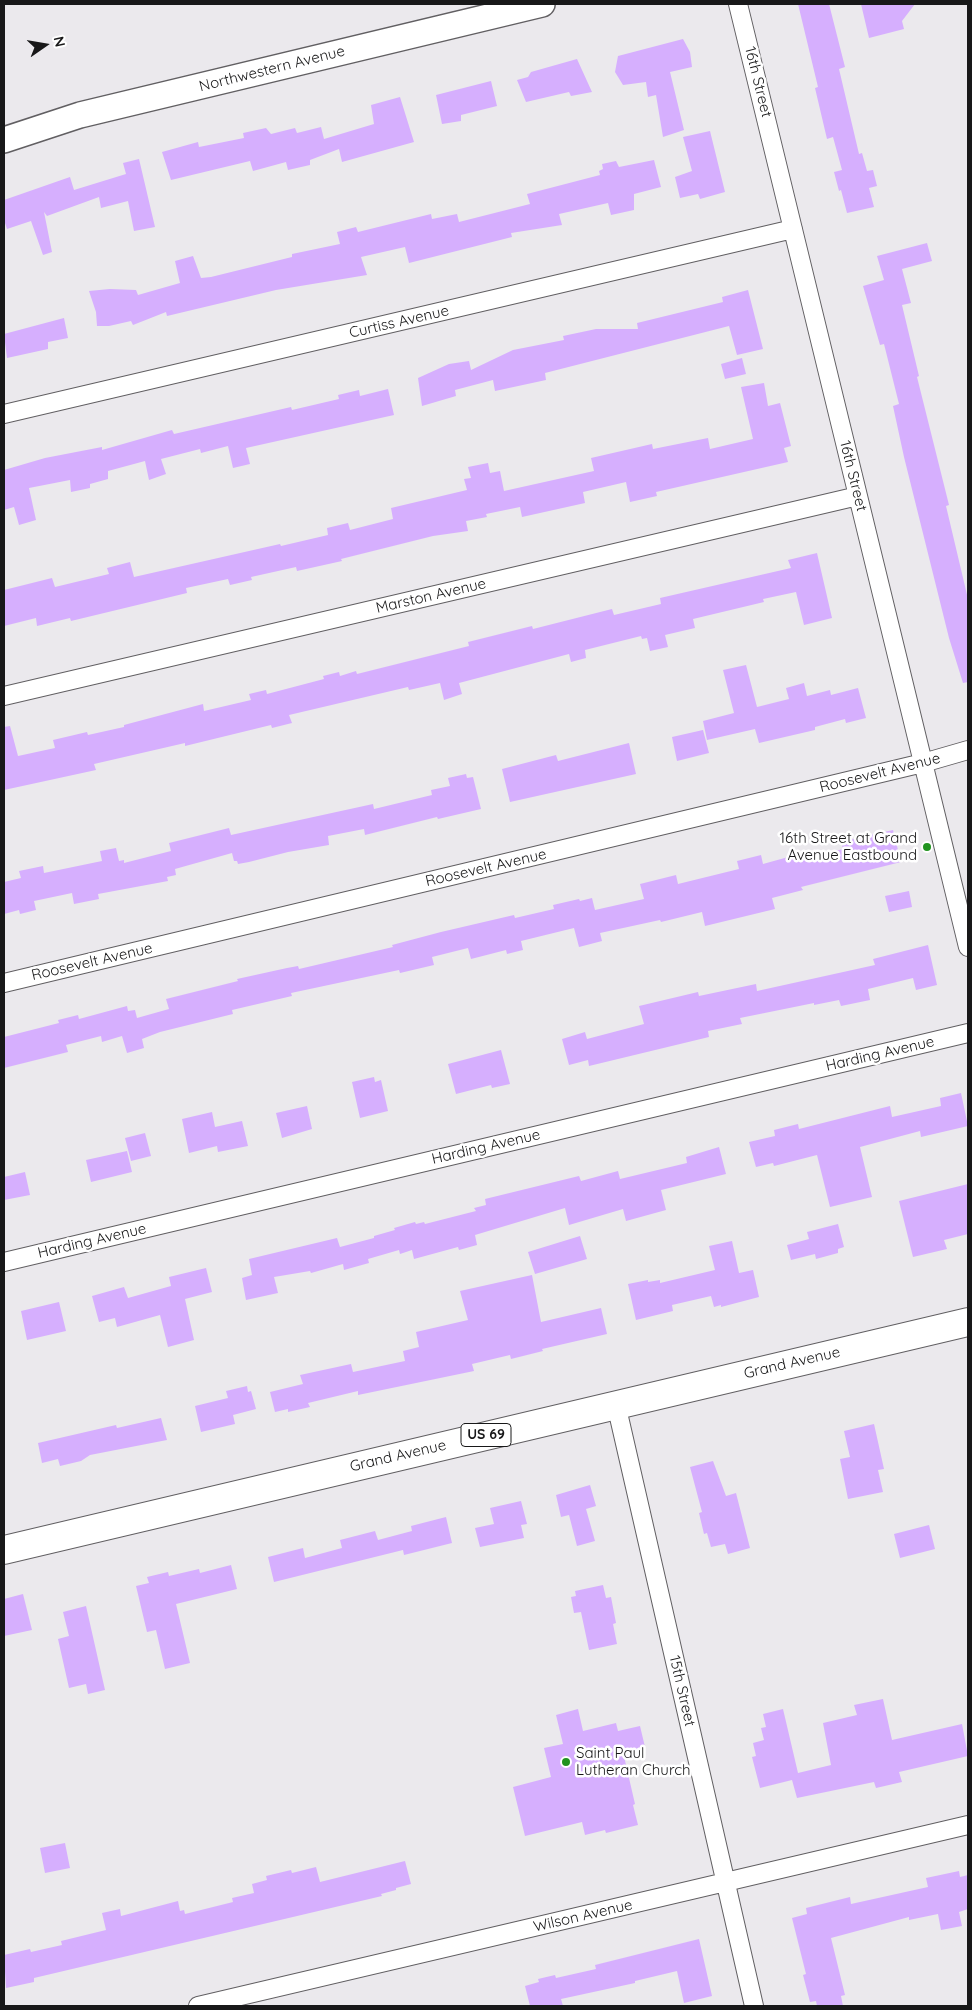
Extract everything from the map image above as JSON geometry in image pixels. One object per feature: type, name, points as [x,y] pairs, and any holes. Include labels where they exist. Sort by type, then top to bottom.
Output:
[{"type":"main road","name":"Grand Avenue","points":[[4,1550],[968,1322]]},
{"type":"street","name":"Northwestern Avenue","points":[[4,140],[80,115],[542,4]]},
{"type":"street","name":"16th Street","points":[[738,4],[968,947]]},
{"type":"street","name":"Curtiss Avenue","points":[[4,414],[794,229]]},
{"type":"street","name":"Marston Avenue","points":[[4,696],[858,496]]},
{"type":"street","name":"Roosevelt Avenue","points":[[4,983],[924,763],[968,750]]},
{"type":"street","name":"Harding Avenue","points":[[4,1262],[968,1033]]},
{"type":"street","name":"15th Street","points":[[616,1404],[754,2006]]},
{"type":"street","name":"Wilson Avenue","points":[[198,2006],[968,1825]]},
{"type":"building","points":[[798,4],[829,4],[845,67],[839,69],[859,154],[862,153],[867,171],[873,170],[877,186],[869,188],[874,207],[847,213],[834,172],[842,170],[833,137],[827,139],[815,88],[818,87]]},
{"type":"building","points":[[861,4],[915,4],[902,21],[904,29],[869,38]]},
{"type":"building","points":[[683,39],[690,52],[692,67],[670,72],[684,130],[663,137],[656,95],[648,97],[646,82],[623,85],[615,72],[618,56]]},
{"type":"building","points":[[577,59],[592,92],[571,96],[569,92],[526,102],[517,80],[528,77],[531,72]]},
{"type":"building","points":[[491,81],[497,106],[461,115],[461,121],[442,124],[436,95]]},
{"type":"building","points":[[400,97],[414,142],[342,162],[339,149],[310,160],[310,165],[288,170],[286,162],[253,171],[250,161],[171,180],[162,152],[198,142],[199,147],[244,138],[243,133],[266,128],[271,134],[295,128],[297,133],[321,127],[324,139],[374,124],[371,105]]},
{"type":"building","points":[[710,131],[725,192],[700,199],[698,194],[680,198],[675,177],[692,171],[683,137]]},
{"type":"building","points":[[139,159],[155,227],[134,231],[128,201],[101,208],[99,197],[47,216],[44,212],[52,252],[43,255],[31,221],[7,229],[4,220],[4,200],[70,177],[74,190],[126,174],[123,163]]},
{"type":"building","points":[[654,160],[661,187],[634,194],[634,210],[611,215],[608,203],[559,214],[562,225],[511,233],[512,237],[409,263],[405,247],[361,257],[367,275],[276,290],[167,316],[166,312],[133,325],[131,321],[109,326],[97,326],[96,312],[89,291],[110,289],[136,290],[138,295],[180,283],[175,261],[193,256],[201,278],[211,277],[292,257],[292,254],[340,244],[337,232],[356,227],[358,232],[431,214],[432,219],[457,214],[459,222],[530,204],[527,194],[600,175],[599,171],[603,169],[602,164],[616,161],[619,167]]},
{"type":"building","points":[[927,243],[932,261],[902,269],[911,303],[902,305],[919,376],[917,377],[949,505],[946,506],[968,599],[968,682],[963,683],[949,638],[904,457],[893,406],[899,404],[884,344],[880,345],[863,286],[884,280],[877,256]]},
{"type":"building","points":[[748,290],[763,349],[737,355],[729,326],[545,373],[546,380],[495,391],[493,380],[455,390],[456,396],[422,406],[418,378],[449,364],[469,361],[471,370],[513,350],[564,340],[563,336],[596,329],[638,329],[637,323],[723,302],[722,297]]},
{"type":"building","points":[[64,318],[68,338],[48,342],[48,349],[7,358],[4,334]]},
{"type":"building","points":[[742,358],[746,374],[725,379],[721,364]]},
{"type":"building","points":[[764,383],[768,406],[780,403],[791,446],[784,448],[788,462],[656,492],[657,496],[630,502],[626,482],[583,492],[585,503],[522,517],[520,507],[486,514],[487,517],[466,521],[468,531],[433,536],[341,559],[342,561],[297,571],[296,567],[251,577],[252,580],[230,585],[228,579],[186,588],[187,593],[71,621],[70,618],[37,626],[36,618],[4,626],[4,590],[52,578],[55,587],[109,574],[107,568],[130,562],[134,577],[328,535],[327,528],[348,523],[350,530],[393,519],[391,508],[467,490],[464,479],[471,478],[468,467],[488,463],[490,473],[500,471],[504,491],[594,471],[591,458],[652,444],[653,449],[708,438],[710,449],[753,439],[741,387]]},
{"type":"building","points":[[388,389],[394,415],[246,448],[250,464],[233,468],[228,446],[201,453],[200,449],[161,459],[166,474],[149,480],[145,461],[108,471],[108,479],[90,484],[90,488],[71,492],[70,480],[29,488],[36,520],[19,525],[14,507],[4,510],[4,470],[45,458],[102,447],[102,450],[172,430],[174,434],[291,407],[292,410],[339,399],[338,395],[359,390],[360,396]]},
{"type":"building","points":[[817,553],[832,618],[804,625],[796,592],[763,599],[764,602],[693,619],[695,628],[665,635],[668,647],[650,651],[647,638],[642,639],[641,636],[585,650],[586,658],[571,662],[569,654],[459,683],[462,694],[444,700],[440,683],[409,690],[408,687],[289,715],[292,723],[272,728],[271,725],[185,746],[185,743],[94,764],[96,770],[4,790],[4,727],[10,726],[18,756],[55,748],[53,740],[87,732],[88,735],[124,727],[124,725],[203,704],[204,711],[251,700],[249,694],[266,690],[267,694],[324,679],[323,676],[339,672],[340,676],[356,671],[357,674],[469,646],[468,642],[532,626],[533,629],[612,609],[614,615],[661,604],[660,598],[791,568],[788,560]]},
{"type":"building","points":[[746,665],[757,707],[789,699],[786,688],[804,683],[807,696],[830,690],[831,695],[858,688],[866,718],[846,723],[845,719],[815,727],[815,730],[759,743],[755,729],[707,740],[703,721],[734,713],[723,670]]},
{"type":"building","points":[[703,730],[709,753],[677,761],[672,737]]},
{"type":"building","points":[[629,743],[636,774],[510,802],[502,769],[556,755],[558,761]]},
{"type":"building","points":[[466,774],[467,778],[473,777],[481,809],[438,819],[437,817],[365,835],[364,829],[328,836],[329,845],[288,852],[238,864],[237,861],[234,861],[232,853],[175,869],[176,875],[167,877],[168,881],[98,894],[99,899],[74,904],[72,893],[34,901],[36,910],[20,914],[19,910],[4,914],[4,882],[21,878],[19,871],[43,866],[44,873],[102,861],[100,851],[116,848],[119,861],[124,860],[124,863],[171,851],[169,843],[229,828],[231,835],[373,804],[374,809],[432,795],[431,790],[450,786],[448,778]]},
{"type":"building","points":[[893,830],[901,862],[801,887],[803,890],[772,898],[775,909],[705,926],[702,912],[661,922],[660,920],[600,933],[602,941],[579,947],[574,928],[521,941],[523,950],[507,954],[506,950],[471,959],[468,948],[432,957],[434,965],[400,973],[399,970],[291,993],[292,996],[232,1010],[233,1014],[160,1032],[142,1039],[144,1048],[127,1053],[122,1036],[102,1042],[101,1036],[66,1045],[68,1052],[4,1068],[4,1037],[59,1023],[58,1020],[78,1015],[79,1019],[127,1006],[128,1011],[135,1010],[137,1018],[169,1009],[166,999],[238,981],[237,979],[298,966],[299,969],[393,947],[392,945],[441,932],[514,915],[515,918],[554,909],[553,905],[579,899],[580,901],[592,898],[595,910],[644,899],[640,884],[676,875],[678,884],[739,869],[737,861],[761,855],[763,864],[799,854],[800,860],[843,849],[841,842]]},
{"type":"building","points":[[909,891],[912,907],[889,912],[885,896]]},
{"type":"building","points":[[928,945],[937,985],[916,990],[913,978],[868,989],[870,1000],[841,1006],[839,1000],[814,1005],[814,1003],[740,1018],[742,1024],[708,1031],[709,1037],[589,1066],[588,1060],[569,1065],[562,1039],[585,1032],[587,1039],[644,1024],[639,1006],[698,992],[699,996],[756,984],[757,991],[875,965],[873,959]]},
{"type":"building","points":[[501,1050],[510,1084],[492,1088],[491,1085],[456,1094],[448,1064]]},
{"type":"building","points":[[374,1077],[375,1082],[381,1080],[388,1111],[360,1118],[352,1082]]},
{"type":"building","points":[[961,1093],[968,1126],[921,1137],[920,1131],[860,1147],[872,1197],[830,1207],[817,1155],[774,1166],[773,1163],[756,1167],[749,1142],[775,1136],[774,1130],[798,1124],[799,1129],[890,1106],[892,1117],[941,1106],[940,1098]]},
{"type":"building","points":[[307,1106],[312,1129],[282,1138],[276,1113]]},
{"type":"building","points":[[212,1112],[215,1127],[242,1121],[248,1146],[218,1152],[217,1146],[189,1153],[182,1119]]},
{"type":"building","points":[[145,1133],[151,1156],[131,1161],[125,1138]]},
{"type":"building","points":[[719,1147],[726,1174],[661,1190],[666,1210],[626,1221],[623,1209],[569,1225],[565,1208],[475,1235],[477,1245],[459,1250],[458,1247],[414,1259],[412,1250],[400,1254],[399,1250],[368,1259],[369,1263],[344,1270],[343,1264],[311,1273],[310,1271],[274,1277],[278,1293],[246,1300],[242,1278],[252,1275],[249,1259],[337,1238],[340,1247],[374,1238],[374,1236],[395,1230],[394,1228],[415,1222],[416,1224],[424,1222],[425,1224],[476,1211],[474,1208],[486,1205],[485,1199],[579,1176],[581,1181],[618,1171],[620,1179],[687,1163],[686,1157]]},
{"type":"building","points":[[127,1151],[132,1172],[91,1182],[86,1160]]},
{"type":"building","points":[[25,1172],[30,1195],[4,1200],[4,1177]]},
{"type":"building","points":[[968,1184],[968,1234],[944,1240],[947,1249],[913,1257],[899,1201]]},
{"type":"building","points":[[838,1224],[844,1247],[838,1249],[838,1253],[816,1259],[815,1254],[791,1260],[787,1245],[809,1239],[807,1232]]},
{"type":"building","points":[[580,1236],[587,1259],[535,1274],[528,1252]]},
{"type":"building","points":[[732,1241],[739,1273],[753,1270],[759,1297],[721,1307],[721,1305],[714,1307],[711,1296],[672,1305],[673,1311],[636,1320],[628,1284],[648,1280],[648,1282],[660,1280],[660,1283],[715,1270],[709,1246]]},
{"type":"building","points":[[206,1268],[212,1292],[185,1299],[194,1340],[168,1347],[160,1315],[117,1327],[115,1318],[99,1322],[92,1296],[124,1287],[128,1298],[171,1286],[169,1277]]},
{"type":"building","points":[[532,1275],[541,1322],[601,1308],[607,1334],[542,1349],[543,1351],[511,1359],[510,1355],[472,1364],[474,1371],[358,1395],[358,1391],[308,1403],[310,1407],[288,1412],[288,1409],[275,1412],[270,1392],[303,1384],[300,1375],[351,1364],[353,1372],[405,1361],[403,1351],[419,1347],[416,1332],[468,1320],[460,1291]]},
{"type":"building","points":[[59,1302],[66,1331],[27,1340],[21,1311]]},
{"type":"building","points":[[247,1386],[248,1392],[251,1391],[256,1409],[233,1415],[235,1424],[201,1432],[195,1406],[228,1398],[226,1391]]},
{"type":"building","points":[[161,1418],[167,1440],[90,1455],[81,1461],[60,1466],[58,1459],[42,1463],[38,1443],[116,1425],[117,1428]]},
{"type":"building","points":[[874,1424],[884,1469],[878,1470],[883,1492],[848,1499],[840,1459],[850,1457],[844,1431]]},
{"type":"building","points":[[713,1461],[726,1496],[736,1493],[750,1548],[728,1554],[725,1544],[711,1547],[707,1533],[704,1534],[699,1513],[702,1512],[690,1467]]},
{"type":"building","points":[[590,1485],[596,1506],[586,1509],[595,1541],[577,1546],[569,1515],[561,1517],[556,1495]]},
{"type":"building","points":[[521,1501],[527,1524],[521,1525],[524,1538],[480,1547],[475,1528],[494,1524],[490,1508]]},
{"type":"building","points":[[446,1517],[452,1543],[404,1555],[403,1550],[274,1582],[268,1557],[303,1548],[305,1558],[342,1548],[340,1540],[375,1531],[378,1540],[412,1531],[411,1526]]},
{"type":"building","points":[[929,1525],[935,1549],[900,1558],[894,1534]]},
{"type":"building","points":[[231,1565],[237,1589],[176,1604],[190,1663],[165,1669],[156,1630],[147,1632],[136,1586],[149,1583],[147,1577],[168,1572],[169,1576],[199,1569],[200,1573]]},
{"type":"building","points":[[603,1585],[606,1598],[611,1597],[616,1623],[613,1624],[617,1644],[589,1650],[581,1612],[574,1613],[571,1597],[576,1596],[575,1591]]},
{"type":"building","points":[[23,1594],[32,1630],[4,1636],[4,1599]]},
{"type":"building","points":[[86,1606],[105,1690],[88,1694],[86,1684],[69,1688],[58,1639],[69,1636],[63,1612]]},
{"type":"building","points":[[883,1699],[892,1740],[962,1724],[968,1756],[899,1772],[902,1782],[876,1788],[874,1782],[797,1798],[792,1780],[760,1788],[752,1757],[756,1756],[753,1743],[764,1740],[761,1728],[766,1727],[763,1714],[783,1709],[798,1773],[831,1765],[823,1723],[857,1715],[854,1705]]},
{"type":"building","points":[[578,1709],[583,1731],[616,1723],[618,1731],[640,1726],[645,1747],[623,1752],[638,1825],[606,1833],[605,1830],[585,1835],[582,1822],[525,1836],[513,1787],[551,1777],[544,1748],[563,1744],[556,1715]]},
{"type":"building","points":[[65,1843],[70,1868],[45,1873],[40,1848]]},
{"type":"building","points":[[405,1861],[411,1884],[381,1894],[382,1896],[34,1978],[34,1982],[6,1988],[4,1955],[30,1949],[31,1952],[62,1945],[61,1941],[106,1930],[102,1913],[120,1909],[121,1916],[178,1901],[180,1911],[184,1910],[185,1914],[233,1902],[232,1898],[254,1893],[252,1884],[267,1880],[266,1876],[291,1870],[292,1873],[316,1867],[320,1882]]},
{"type":"building","points":[[959,1871],[960,1877],[968,1875],[968,1909],[959,1912],[962,1926],[941,1930],[938,1914],[909,1920],[909,1917],[831,1938],[845,1995],[841,1996],[843,2006],[817,2006],[816,2001],[810,2002],[803,1975],[806,1974],[792,1918],[807,1914],[806,1908],[850,1897],[851,1904],[928,1887],[926,1878]]},
{"type":"building","points":[[699,1939],[712,1996],[684,2003],[677,1971],[635,1981],[635,1983],[561,1999],[563,2006],[530,2006],[525,1986],[539,1982],[538,1979],[555,1975],[556,1978],[596,1969],[595,1965]]},
{"type":"place","name":"16th Street at Grand Avenue Eastbound","points":[[927,847]]},
{"type":"place","name":"Saint Paul Lutheran Church","points":[[566,1762]]}]
